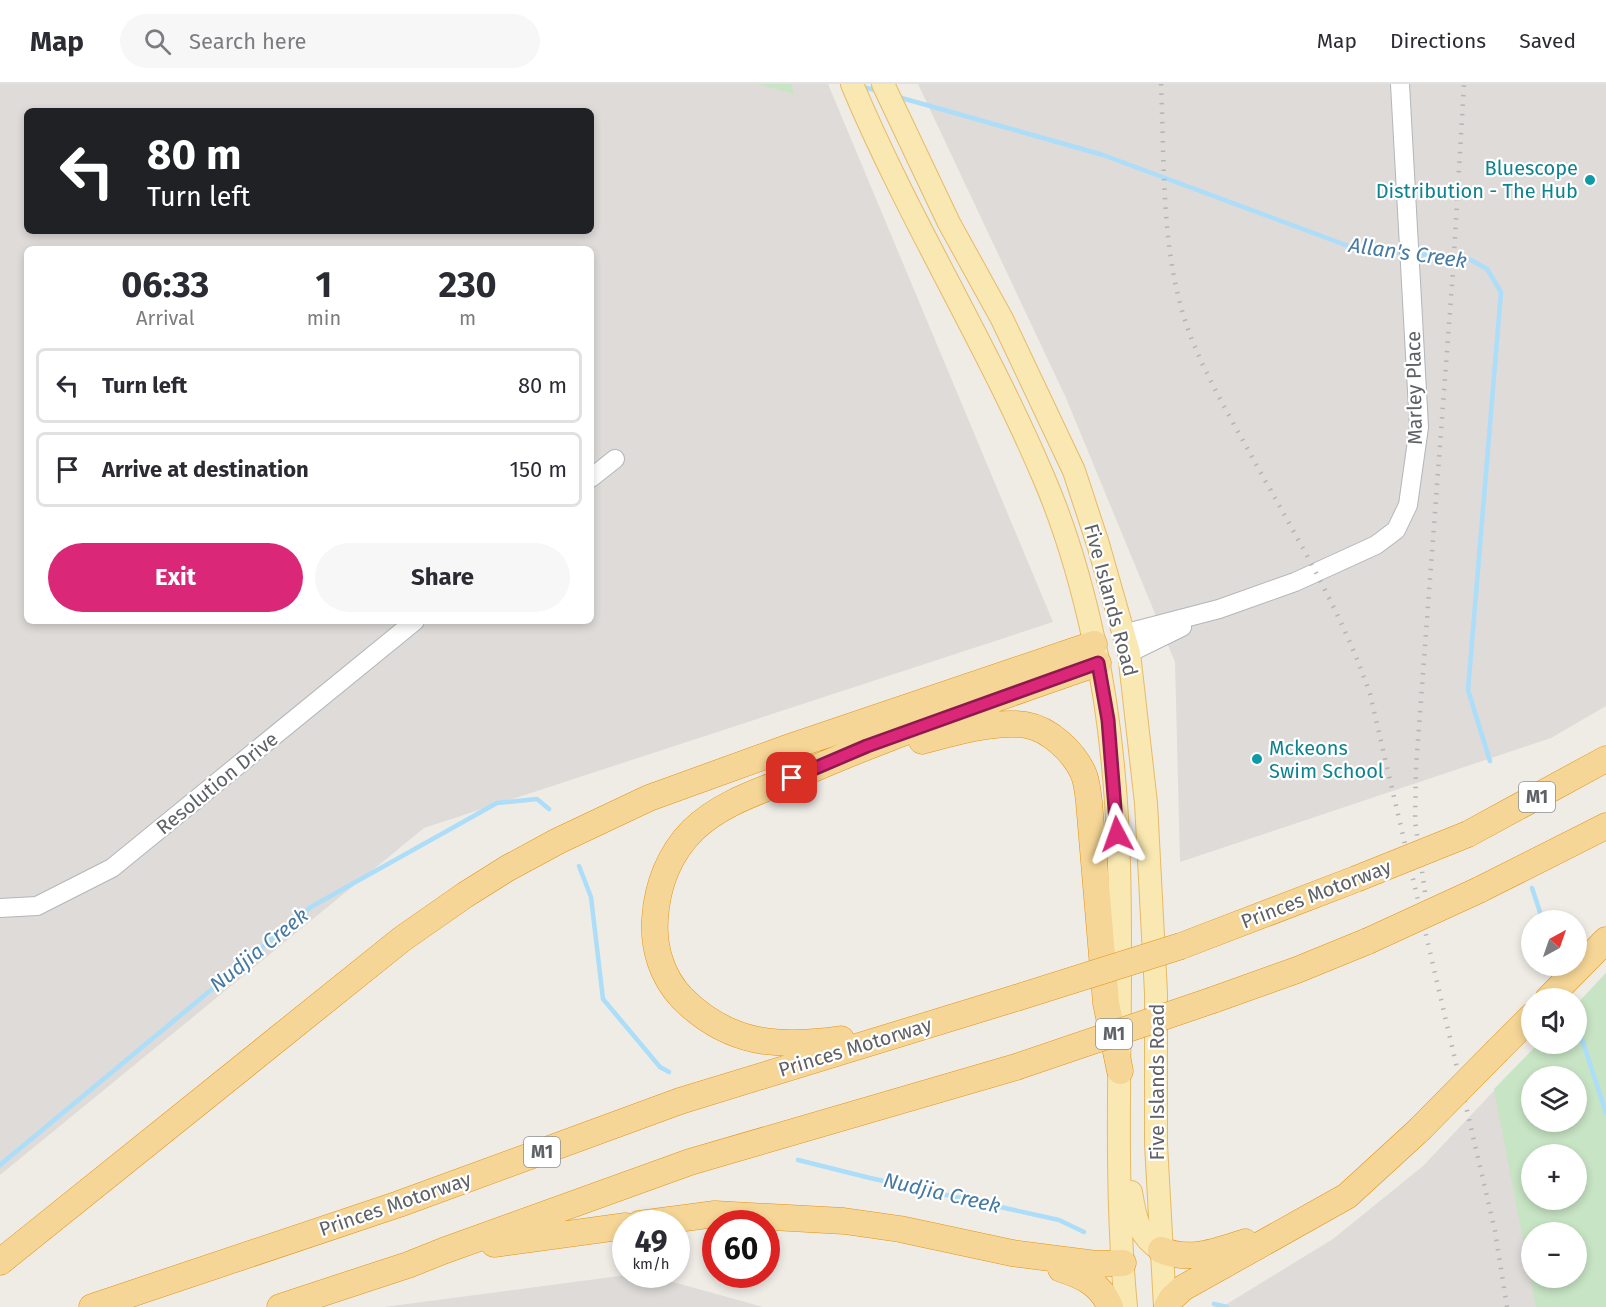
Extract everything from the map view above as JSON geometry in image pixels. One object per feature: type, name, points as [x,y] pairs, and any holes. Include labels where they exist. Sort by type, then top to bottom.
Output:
[{"type":"highway","points":[[1005,1001],[968,1004],[849,1038],[808,1044],[774,1043],[730,1033],[699,1016],[677,993],[661,968],[654,933],[656,900],[663,876],[679,848],[693,830],[716,812],[747,795],[1096,654]]},
{"type":"highway","points":[[0,1262],[402,939],[508,868],[558,841],[676,787],[1096,654]]},
{"type":"highway","points":[[825,763],[857,761],[938,737],[1003,724],[1027,725],[1045,732],[1062,745],[1075,759],[1084,776],[1089,802],[1106,1003],[1120,1071]]},
{"type":"highway","name":"Princes Motorway","points":[[92,1307],[399,1204],[680,1101],[1181,946],[1468,834],[1606,759]]},
{"type":"highway","name":"M1","points":[[280,1307],[408,1265],[690,1162],[1016,1067],[1297,970],[1368,941],[1479,890],[1606,826]]},
{"type":"highway","points":[[1559,988],[1606,940]]},
{"type":"highway","points":[[1166,1307],[1183,1288],[1347,1196],[1419,1130],[1521,1027]]},
{"type":"highway","points":[[690,1217],[715,1214],[844,1221],[900,1229],[1012,1253],[1096,1264],[1123,1263]]},
{"type":"highway","points":[[1155,1246],[1178,1256],[1208,1253],[1302,1222]]},
{"type":"highway","points":[[443,1251],[612,1228]]},
{"type":"highway","points":[[1012,1253],[1088,1279],[1102,1291],[1110,1307]]},
{"type":"main road","name":"Five Islands Road","points":[[852,84],[864,114],[1010,403],[1044,478],[1069,547],[1096,654],[1108,720],[1117,834],[1119,1116],[1126,1307]]},
{"type":"main road","name":"Five Islands Road","points":[[883,84],[949,223],[1002,319],[1074,471],[1098,544],[1126,643],[1134,682],[1147,825],[1156,993],[1155,1246],[1166,1307]]},
{"type":"main road","points":[[1096,654],[1126,643]]},
{"type":"main road","points":[[1119,1116],[1135,1216],[1141,1231],[1155,1246],[1123,1263]]},
{"type":"street","name":"Marley Place","points":[[1126,643],[1316,573],[1376,545],[1396,530],[1408,505],[1419,427],[1400,84]]},
{"type":"street","points":[[594,476],[615,459]]},
{"type":"street","name":"Resolution Drive","points":[[0,908],[38,906],[112,868],[412,624]]},
{"type":"shaded area","points":[[0,84],[828,84],[1053,622],[424,828],[0,1175]]},
{"type":"shaded area","points":[[918,84],[1606,84],[1606,706],[1551,738],[1180,862],[1175,662],[1066,398]]},
{"type":"shaded area","points":[[1606,973],[1606,1307],[1222,1307],[1333,1239],[1423,1166],[1529,1054],[1587,1054],[1587,993]]},
{"type":"shaded area","points":[[612,1277],[612,1288],[690,1287],[763,1307],[384,1307]]},
{"type":"green space","points":[[757,84],[791,84],[794,94]]},
{"type":"green space","points":[[1606,973],[1606,1307],[1536,1307],[1532,1288],[1587,1288],[1587,1222],[1521,1222],[1521,1229],[1494,1089],[1528,1054],[1587,1054],[1587,993]]},
{"type":"waterway","name":"Allan's Creek","points":[[860,86],[878,91]]},
{"type":"waterway","name":"Allan's Creek","points":[[898,97],[1103,155],[1351,247],[1404,253]]},
{"type":"waterway","name":"Allan's Creek","points":[[1413,253],[1471,260],[1487,269],[1501,292],[1468,690],[1490,761]]},
{"type":"waterway","name":"Nudjia Creek","points":[[0,1165],[311,907],[497,803],[537,799],[549,809]]},
{"type":"waterway","name":"Nudjia Creek","points":[[579,866],[591,897],[603,999],[660,1067],[669,1072]]},
{"type":"waterway","name":"Allan's Creek","points":[[1532,888],[1539,910]]},
{"type":"waterway","name":"Allan's Creek","points":[[1587,1054],[1606,1113]]},
{"type":"waterway","name":"Nudjia Creek","points":[[798,1160],[1059,1220],[1084,1232]]},
{"type":"waterway","name":"Nudjia Creek","points":[[1214,1304],[1227,1307]]},
{"type":"railway","points":[[1161,84],[1166,214],[1174,278],[1182,309],[1192,340],[1211,381],[1329,598],[1358,661],[1370,694],[1495,1231],[1507,1307]]},
{"type":"railway","points":[[1425,892],[1415,821],[1416,767],[1453,271],[1464,84]]},
{"type":"place","name":"Bluescope Distribution - The Hub","points":[[1590,180]]},
{"type":"place","name":"Mckeons Swim School","points":[[1257,759]]},
{"type":"route","points":[[792,778],[867,746],[1098,663],[1108,720],[1117,834]]}]
